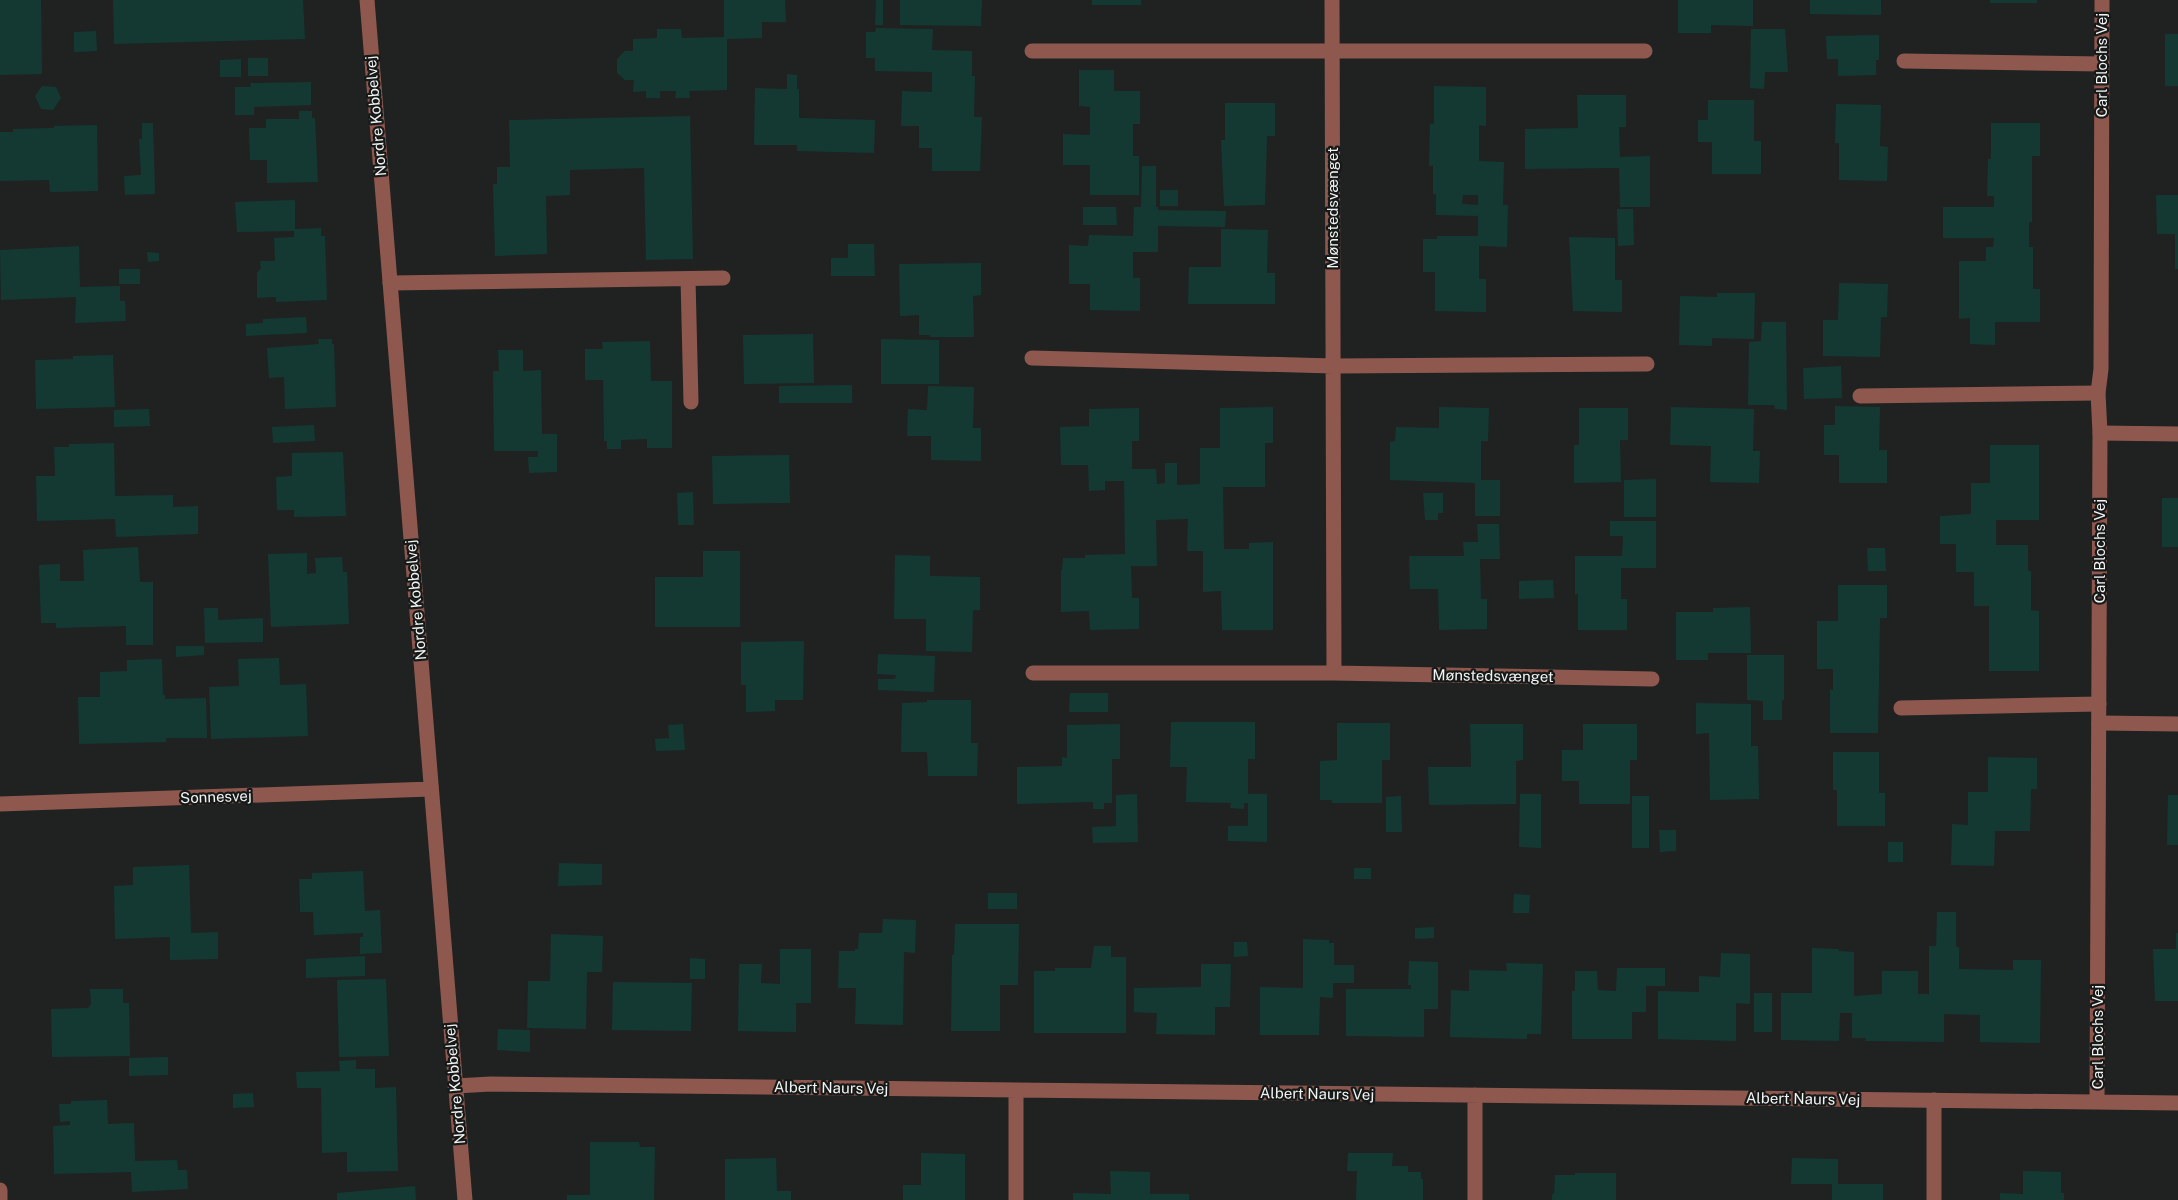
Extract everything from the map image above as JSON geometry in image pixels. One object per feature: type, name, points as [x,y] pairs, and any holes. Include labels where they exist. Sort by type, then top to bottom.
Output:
[{"type":"street","name":"Nordre Kobbelvej","points":[[367,0],[465,1200]]},
{"type":"street","name":"Mønstedsvænget","points":[[1332,0],[1334,673]]},
{"type":"street","name":"Carl Blochs Vej","points":[[2097,1102],[2100,433],[2098,393],[2101,369],[2102,0]]},
{"type":"street","points":[[1032,51],[1645,51]]},
{"type":"street","points":[[1904,61],[2102,64]]},
{"type":"street","points":[[390,283],[723,278]]},
{"type":"street","points":[[688,279],[691,402]]},
{"type":"street","points":[[1032,358],[1333,366],[1647,364]]},
{"type":"street","points":[[1860,396],[2098,393]]},
{"type":"street","points":[[2100,433],[2178,434]]},
{"type":"street","name":"Mønstedsvænget","points":[[1033,673],[1334,673],[1652,679]]},
{"type":"street","points":[[1901,708],[2099,704]]},
{"type":"street","points":[[2099,723],[2178,724]]},
{"type":"street","name":"Sonnesvej","points":[[0,804],[431,789]]},
{"type":"street","name":"Albert Naurs Vej","points":[[455,1086],[2178,1103]]},
{"type":"street","points":[[1016,1090],[1016,1200]]},
{"type":"street","points":[[1474,1200],[1475,1095]]},
{"type":"street","points":[[1934,1100],[1934,1200]]},
{"type":"street","points":[[0,1190],[0,1200]]},
{"type":"building","points":[[0,0],[41,0],[42,74],[0,75]]},
{"type":"building","points":[[113,0],[303,0],[305,39],[114,44]]},
{"type":"building","points":[[724,0],[785,0],[786,22],[762,22],[762,38],[727,39],[727,90],[689,91],[690,98],[675,98],[676,91],[660,91],[660,98],[646,98],[646,91],[633,92],[634,80],[625,80],[617,73],[617,59],[625,51],[633,51],[633,39],[657,38],[657,29],[681,29],[682,38],[724,37]]},
{"type":"building","points":[[876,0],[883,0],[883,25],[875,25]]},
{"type":"building","points":[[900,0],[982,0],[981,26],[900,25]]},
{"type":"building","points":[[1092,0],[1141,0],[1141,5],[1092,5]]},
{"type":"building","points":[[1678,0],[1753,0],[1753,26],[1711,25],[1711,33],[1678,33]]},
{"type":"building","points":[[1810,0],[1881,0],[1881,15],[1810,14]]},
{"type":"building","points":[[1990,0],[2037,0],[2037,3],[1990,3]]},
{"type":"building","points":[[876,28],[933,29],[932,50],[972,51],[972,76],[975,76],[974,117],[982,117],[980,171],[932,171],[932,148],[919,148],[919,126],[901,126],[902,91],[932,92],[932,72],[875,71],[875,58],[866,58],[866,32],[875,32]]},
{"type":"building","points":[[1751,29],[1785,29],[1788,72],[1765,72],[1764,89],[1750,88]]},
{"type":"building","points":[[96,31],[97,51],[74,52],[74,32]]},
{"type":"building","points":[[2165,34],[2178,34],[2178,86],[2165,86]]},
{"type":"building","points":[[1879,35],[1879,60],[1876,60],[1876,75],[1838,76],[1838,59],[1827,59],[1826,36]]},
{"type":"building","points":[[248,58],[268,58],[268,76],[248,76]]},
{"type":"building","points":[[241,59],[241,77],[220,77],[220,60]]},
{"type":"building","points":[[1079,70],[1114,70],[1114,91],[1140,91],[1140,124],[1133,124],[1133,156],[1139,156],[1139,195],[1090,195],[1090,165],[1063,165],[1063,134],[1090,135],[1090,107],[1079,106]]},
{"type":"building","points":[[787,74],[797,75],[799,118],[875,120],[874,153],[797,151],[797,145],[754,145],[755,88],[787,89]]},
{"type":"building","points":[[311,82],[311,105],[254,107],[254,115],[235,115],[235,87],[251,87],[250,83]]},
{"type":"building","points":[[42,86],[56,87],[61,98],[53,110],[41,109],[35,96]]},
{"type":"building","points":[[1434,86],[1486,87],[1486,126],[1479,125],[1479,161],[1504,162],[1503,205],[1508,205],[1507,247],[1479,246],[1479,279],[1486,279],[1486,312],[1435,311],[1435,272],[1423,272],[1423,239],[1437,239],[1437,236],[1478,236],[1478,216],[1436,215],[1433,166],[1429,166],[1430,124],[1434,124]],"holes":[[[1463,195],[1478,195],[1478,205],[1462,204]]]},
{"type":"building","points":[[1577,95],[1626,95],[1626,127],[1619,127],[1620,157],[1650,156],[1650,207],[1620,207],[1619,168],[1525,169],[1525,129],[1578,128]]},
{"type":"building","points":[[1708,100],[1754,100],[1754,141],[1761,141],[1761,174],[1712,174],[1712,142],[1698,142],[1698,120],[1708,120]]},
{"type":"building","points":[[1225,103],[1275,103],[1275,136],[1267,136],[1265,205],[1224,206],[1221,140],[1225,140]]},
{"type":"building","points":[[1836,104],[1881,105],[1880,146],[1888,147],[1887,181],[1839,180],[1839,143],[1835,143]]},
{"type":"building","points":[[299,111],[312,111],[312,118],[315,118],[318,182],[267,183],[267,160],[250,160],[249,128],[266,128],[266,119],[299,119]]},
{"type":"building","points":[[690,116],[693,259],[646,260],[644,168],[570,170],[570,195],[546,196],[547,254],[495,256],[493,184],[497,184],[497,167],[510,167],[509,120]]},
{"type":"building","points":[[142,123],[153,123],[155,194],[125,195],[124,176],[141,175],[139,139],[142,139]]},
{"type":"building","points":[[1991,123],[2040,123],[2040,156],[2032,156],[2032,222],[2029,222],[2029,247],[2033,247],[2033,289],[2040,289],[2040,322],[1995,322],[1995,345],[1970,344],[1970,318],[1959,319],[1959,261],[1986,261],[1986,247],[1993,247],[1994,238],[1943,238],[1943,207],[1994,207],[1994,196],[1987,196],[1988,159],[1991,159]]},
{"type":"building","points":[[97,125],[98,191],[50,192],[49,180],[0,181],[0,132],[13,132],[13,129],[54,128],[54,126]]},
{"type":"building","points":[[1142,166],[1156,166],[1156,207],[1158,210],[1226,211],[1225,227],[1158,226],[1158,252],[1133,252],[1133,278],[1140,278],[1140,311],[1090,310],[1090,284],[1069,284],[1069,245],[1088,246],[1089,235],[1133,236],[1134,207],[1141,207]]},
{"type":"building","points":[[1160,190],[1178,190],[1178,206],[1160,206]]},
{"type":"building","points":[[2156,195],[2178,195],[2178,269],[2175,269],[2175,234],[2157,234]]},
{"type":"building","points":[[295,200],[295,229],[321,228],[321,236],[325,236],[327,300],[276,302],[276,297],[257,298],[257,273],[261,268],[260,261],[275,261],[274,238],[294,237],[294,231],[237,232],[235,202]]},
{"type":"building","points":[[1083,207],[1116,207],[1117,225],[1083,225]]},
{"type":"building","points":[[1617,209],[1633,209],[1634,245],[1618,246]]},
{"type":"building","points":[[1221,229],[1268,230],[1267,273],[1275,273],[1275,304],[1188,304],[1189,267],[1221,267]]},
{"type":"building","points":[[1569,237],[1615,238],[1615,280],[1622,280],[1622,312],[1573,311]]},
{"type":"building","points":[[848,244],[874,244],[875,276],[831,276],[831,258],[848,258]]},
{"type":"building","points":[[79,246],[80,287],[120,286],[120,301],[125,301],[126,321],[75,323],[76,297],[1,300],[0,250]]},
{"type":"building","points":[[147,252],[159,253],[159,261],[148,262]]},
{"type":"building","points":[[981,263],[981,295],[973,296],[974,337],[919,335],[919,315],[900,316],[899,264]]},
{"type":"building","points":[[119,269],[140,269],[140,284],[119,284]]},
{"type":"building","points":[[1839,283],[1888,284],[1887,317],[1881,317],[1880,357],[1823,356],[1823,320],[1838,320]]},
{"type":"building","points":[[1717,293],[1755,293],[1754,339],[1712,338],[1712,346],[1679,345],[1680,296],[1717,297]]},
{"type":"building","points":[[306,317],[307,333],[246,336],[246,324],[263,323],[263,319]]},
{"type":"building","points":[[1762,322],[1786,322],[1787,410],[1775,409],[1774,405],[1748,405],[1749,342],[1761,341]]},
{"type":"building","points":[[813,334],[814,383],[744,384],[743,335]]},
{"type":"building","points":[[318,339],[332,339],[332,344],[334,344],[336,407],[285,409],[284,377],[269,378],[267,348],[319,344]]},
{"type":"building","points":[[881,339],[939,340],[939,384],[881,384]]},
{"type":"building","points":[[650,341],[651,381],[672,381],[672,448],[647,448],[647,439],[621,440],[621,449],[607,449],[607,441],[604,441],[603,380],[585,380],[585,349],[603,349],[602,342]]},
{"type":"building","points":[[498,350],[523,350],[523,371],[541,370],[542,434],[557,434],[557,472],[529,473],[528,457],[538,457],[538,451],[494,451],[493,371],[499,371]]},
{"type":"building","points":[[113,355],[115,407],[36,409],[35,360]]},
{"type":"building","points":[[1841,366],[1842,398],[1804,399],[1803,368]]},
{"type":"building","points":[[852,385],[852,403],[779,403],[779,386]]},
{"type":"building","points":[[928,386],[974,387],[973,428],[981,428],[981,461],[931,460],[931,436],[907,436],[908,409],[927,410]]},
{"type":"building","points":[[1835,406],[1880,407],[1879,450],[1887,450],[1887,483],[1839,483],[1839,455],[1824,455],[1824,425],[1835,425]]},
{"type":"building","points":[[1273,407],[1273,443],[1265,443],[1265,487],[1223,487],[1224,549],[1249,549],[1249,543],[1273,542],[1273,630],[1222,630],[1221,591],[1203,592],[1203,551],[1187,551],[1188,519],[1156,520],[1157,566],[1131,566],[1132,598],[1139,598],[1139,629],[1090,630],[1089,611],[1061,612],[1063,558],[1125,554],[1124,481],[1105,481],[1105,490],[1089,491],[1088,465],[1061,465],[1060,427],[1089,426],[1089,409],[1139,408],[1139,441],[1132,441],[1132,469],[1156,469],[1157,484],[1165,483],[1165,463],[1177,463],[1177,485],[1200,484],[1200,448],[1220,448],[1220,408]]},
{"type":"building","points":[[1439,407],[1489,408],[1488,441],[1481,441],[1481,480],[1500,480],[1500,516],[1475,516],[1475,483],[1390,480],[1390,442],[1395,441],[1396,427],[1439,428]]},
{"type":"building","points":[[1671,407],[1754,409],[1753,451],[1760,451],[1759,483],[1710,482],[1711,446],[1670,445]]},
{"type":"building","points":[[1579,408],[1628,408],[1628,440],[1620,440],[1621,482],[1574,483],[1574,445],[1579,445]]},
{"type":"building","points":[[149,409],[150,426],[114,427],[114,410]]},
{"type":"building","points":[[314,425],[315,441],[273,443],[272,427]]},
{"type":"building","points":[[114,443],[115,496],[173,495],[173,507],[198,506],[198,534],[116,537],[115,519],[37,521],[36,476],[55,476],[54,447],[69,447],[69,444]]},
{"type":"building","points":[[1990,445],[2039,445],[2039,520],[1996,520],[1996,545],[2028,545],[2031,610],[2039,611],[2039,671],[1989,671],[1989,606],[1974,606],[1974,572],[1956,572],[1956,544],[1940,544],[1940,516],[1971,514],[1971,483],[1990,483]]},
{"type":"building","points":[[343,452],[346,516],[294,517],[294,510],[277,510],[276,477],[292,476],[292,453]]},
{"type":"building","points":[[789,455],[790,503],[713,504],[712,456]]},
{"type":"building","points":[[1656,479],[1656,517],[1624,517],[1624,480]]},
{"type":"building","points":[[693,492],[694,525],[678,525],[677,493]]},
{"type":"building","points":[[1423,493],[1443,493],[1443,513],[1438,513],[1438,520],[1425,520]]},
{"type":"building","points":[[2162,498],[2178,498],[2178,547],[2162,547]]},
{"type":"building","points":[[1610,521],[1656,521],[1656,568],[1621,568],[1621,599],[1627,599],[1627,630],[1578,630],[1575,556],[1622,556],[1623,536],[1610,536]]},
{"type":"building","points":[[1477,524],[1499,524],[1500,559],[1480,559],[1481,599],[1487,599],[1487,629],[1439,630],[1438,589],[1410,589],[1409,556],[1464,556],[1463,542],[1478,542]]},
{"type":"building","points":[[138,547],[140,582],[153,582],[153,645],[126,645],[126,626],[56,628],[56,623],[41,623],[39,565],[60,564],[60,581],[84,581],[83,550]]},
{"type":"building","points":[[1867,548],[1885,548],[1886,571],[1868,571]]},
{"type":"building","points":[[703,551],[740,551],[740,627],[655,627],[655,577],[703,577]]},
{"type":"building","points":[[307,553],[307,574],[316,573],[315,558],[342,557],[343,572],[347,572],[349,624],[271,627],[268,554]]},
{"type":"building","points":[[895,555],[930,556],[930,576],[980,577],[980,610],[973,610],[972,652],[926,651],[926,619],[894,619]]},
{"type":"building","points":[[1553,580],[1554,598],[1519,599],[1519,581]]},
{"type":"building","points":[[1838,585],[1887,585],[1887,618],[1880,618],[1878,733],[1830,733],[1830,689],[1833,690],[1833,669],[1817,669],[1817,621],[1838,621]]},
{"type":"building","points":[[1750,607],[1751,653],[1708,653],[1708,660],[1676,660],[1676,612],[1713,612],[1713,608]]},
{"type":"building","points":[[204,608],[218,608],[218,620],[263,618],[263,642],[205,643]]},
{"type":"building","points":[[804,641],[803,700],[775,700],[775,711],[746,712],[746,685],[741,685],[741,642]]},
{"type":"building","points":[[176,646],[204,646],[204,655],[176,657]]},
{"type":"building","points":[[878,654],[935,656],[934,692],[878,690],[878,679],[895,679],[896,675],[877,674]]},
{"type":"building","points":[[1747,655],[1784,655],[1782,720],[1763,720],[1763,701],[1747,700]]},
{"type":"building","points":[[279,658],[280,685],[306,684],[308,736],[211,739],[209,687],[239,686],[238,659]]},
{"type":"building","points":[[162,659],[165,699],[206,698],[207,738],[166,738],[166,742],[79,744],[78,697],[100,697],[100,672],[127,671],[127,660]]},
{"type":"building","points":[[1070,693],[1108,693],[1108,712],[1069,712]]},
{"type":"building","points":[[927,700],[971,700],[971,743],[978,743],[977,776],[928,776],[927,752],[901,752],[902,703],[927,702]]},
{"type":"building","points":[[1696,703],[1751,704],[1751,746],[1758,746],[1759,799],[1710,800],[1709,733],[1696,734]]},
{"type":"building","points":[[1171,722],[1255,722],[1255,759],[1248,759],[1248,794],[1267,794],[1267,842],[1228,841],[1228,826],[1248,826],[1248,803],[1244,803],[1244,809],[1230,808],[1231,803],[1186,802],[1187,767],[1170,767]]},
{"type":"building","points":[[1337,723],[1390,723],[1390,760],[1382,760],[1382,803],[1332,803],[1332,800],[1320,800],[1320,761],[1337,760]]},
{"type":"building","points":[[683,724],[685,750],[656,751],[655,739],[669,738],[668,725]]},
{"type":"building","points":[[1120,724],[1120,759],[1112,759],[1112,803],[1104,803],[1104,809],[1093,809],[1093,802],[1017,804],[1017,767],[1062,766],[1062,757],[1067,758],[1067,725]]},
{"type":"building","points":[[1470,724],[1523,724],[1523,760],[1516,761],[1516,804],[1429,805],[1428,767],[1471,767]]},
{"type":"building","points":[[1583,724],[1637,724],[1637,760],[1630,760],[1630,804],[1579,804],[1579,781],[1562,781],[1562,750],[1583,750]]},
{"type":"building","points":[[1833,752],[1879,752],[1879,793],[1885,793],[1885,826],[1837,826],[1837,790],[1833,790]]},
{"type":"building","points":[[1988,757],[2037,758],[2037,789],[2031,789],[2030,831],[1995,831],[1994,866],[1951,865],[1952,824],[1968,825],[1968,792],[1988,792]]},
{"type":"building","points":[[1137,794],[1138,842],[1093,843],[1092,827],[1116,826],[1116,795]]},
{"type":"building","points":[[1520,794],[1541,794],[1541,848],[1519,847]]},
{"type":"building","points":[[2168,795],[2178,795],[2178,845],[2167,845]]},
{"type":"building","points":[[1401,796],[1402,832],[1386,832],[1386,797]]},
{"type":"building","points":[[1632,796],[1649,796],[1649,848],[1632,848]]},
{"type":"building","points":[[1659,830],[1676,830],[1676,851],[1660,852]]},
{"type":"building","points":[[1888,842],[1903,842],[1903,862],[1888,862]]},
{"type":"building","points":[[559,863],[602,864],[602,885],[558,886]]},
{"type":"building","points":[[189,865],[191,933],[218,932],[218,959],[170,960],[170,937],[115,939],[114,886],[133,885],[133,867]]},
{"type":"building","points":[[1354,868],[1371,868],[1371,879],[1354,879]]},
{"type":"building","points":[[363,871],[365,911],[380,910],[382,953],[360,954],[360,937],[363,937],[363,933],[314,935],[313,912],[300,912],[299,879],[312,879],[312,873]]},
{"type":"building","points":[[988,893],[1017,893],[1017,909],[988,909]]},
{"type":"building","points":[[1514,894],[1530,895],[1529,913],[1513,913]]},
{"type":"building","points":[[1937,912],[1956,912],[1956,947],[1959,947],[1959,969],[2013,970],[2013,960],[2041,960],[2040,1043],[1980,1042],[1980,1015],[1944,1014],[1944,1042],[1865,1041],[1866,1038],[1852,1038],[1852,1013],[1840,1013],[1839,1041],[1781,1040],[1781,993],[1812,993],[1812,948],[1854,952],[1854,996],[1882,994],[1882,971],[1918,971],[1918,994],[1929,994],[1929,946],[1936,946]]},
{"type":"building","points":[[883,919],[916,920],[915,953],[904,952],[903,1025],[855,1024],[856,988],[838,988],[839,951],[858,949],[859,933],[882,933]]},
{"type":"building","points":[[955,924],[1019,924],[1018,985],[1000,985],[1000,1031],[951,1031],[952,955],[954,955]]},
{"type":"building","points":[[1434,927],[1434,938],[1415,939],[1415,928]]},
{"type":"building","points":[[2176,933],[2178,933],[2178,1001],[2155,1001],[2153,949],[2176,949]]},
{"type":"building","points":[[551,934],[603,936],[602,972],[587,972],[586,1029],[527,1028],[528,981],[550,981]]},
{"type":"building","points":[[1303,939],[1329,940],[1329,943],[1334,943],[1334,965],[1354,965],[1354,983],[1333,983],[1333,998],[1320,997],[1319,1035],[1260,1035],[1260,987],[1303,988]]},
{"type":"building","points":[[1234,942],[1247,942],[1248,956],[1234,957]]},
{"type":"building","points":[[1094,946],[1111,946],[1111,957],[1126,957],[1126,1033],[1034,1033],[1034,971],[1055,971],[1055,968],[1091,968]]},
{"type":"building","points":[[780,949],[811,949],[811,1003],[796,1003],[796,1032],[738,1031],[739,964],[762,964],[761,983],[780,984]]},
{"type":"building","points":[[1721,953],[1750,954],[1750,1004],[1736,1003],[1736,1041],[1658,1039],[1658,991],[1699,992],[1699,976],[1720,977]]},
{"type":"building","points":[[365,956],[365,976],[306,978],[306,959]]},
{"type":"building","points":[[690,958],[705,959],[705,979],[690,979]]},
{"type":"building","points":[[1409,961],[1438,962],[1438,1009],[1424,1009],[1424,1037],[1346,1036],[1346,989],[1411,989],[1411,985],[1408,985]]},
{"type":"building","points":[[1506,963],[1543,964],[1541,1034],[1527,1034],[1527,1039],[1450,1037],[1451,990],[1469,991],[1469,970],[1507,971]]},
{"type":"building","points":[[1201,964],[1231,964],[1230,1007],[1215,1007],[1215,1035],[1156,1034],[1157,1013],[1134,1012],[1134,988],[1201,987]]},
{"type":"building","points":[[1617,968],[1665,968],[1665,986],[1646,986],[1646,1012],[1632,1012],[1632,1039],[1572,1039],[1572,991],[1575,991],[1575,971],[1597,971],[1598,990],[1616,991]]},
{"type":"building","points":[[386,979],[389,1056],[339,1057],[337,980]]},
{"type":"building","points":[[613,982],[692,983],[691,1031],[612,1030]]},
{"type":"building","points":[[90,989],[123,989],[123,1003],[129,1003],[130,1056],[52,1057],[51,1009],[88,1008],[91,1004]]},
{"type":"building","points":[[1754,993],[1772,993],[1772,1032],[1754,1032]]},
{"type":"building","points":[[498,1029],[530,1030],[530,1052],[497,1050]]},
{"type":"building","points":[[168,1057],[168,1075],[129,1076],[129,1058]]},
{"type":"building","points":[[356,1060],[356,1069],[375,1069],[375,1088],[396,1087],[398,1171],[347,1172],[347,1152],[322,1153],[321,1088],[297,1088],[296,1072],[340,1071],[339,1061]]},
{"type":"building","points":[[253,1093],[254,1107],[233,1108],[233,1094]]},
{"type":"building","points":[[107,1100],[108,1124],[134,1123],[135,1161],[177,1160],[178,1170],[187,1170],[188,1189],[132,1192],[131,1172],[54,1174],[53,1126],[70,1125],[70,1121],[60,1122],[59,1104],[71,1104],[71,1101]]},
{"type":"building","points":[[590,1142],[639,1142],[640,1147],[655,1147],[654,1200],[567,1200],[567,1195],[590,1195]]},
{"type":"building","points":[[921,1153],[965,1154],[965,1200],[903,1200],[903,1185],[921,1185]]},
{"type":"building","points":[[1348,1153],[1393,1153],[1392,1166],[1408,1166],[1408,1172],[1421,1172],[1423,1200],[1356,1200],[1357,1171],[1347,1171]]},
{"type":"building","points":[[776,1158],[777,1191],[791,1191],[791,1200],[725,1200],[725,1159]]},
{"type":"building","points":[[1792,1158],[1838,1159],[1838,1184],[1883,1184],[1883,1200],[1832,1200],[1832,1184],[1791,1184]]},
{"type":"building","points":[[1110,1171],[1150,1172],[1150,1194],[1189,1194],[1189,1200],[1073,1200],[1073,1193],[1111,1194]]},
{"type":"building","points":[[2023,1171],[2061,1172],[2061,1193],[2064,1193],[2064,1200],[2000,1200],[2000,1193],[2023,1194]]},
{"type":"building","points":[[1575,1173],[1616,1173],[1616,1200],[1552,1200],[1555,1175],[1575,1175]]},
{"type":"building","points":[[415,1186],[416,1200],[337,1200],[337,1193]]}]
